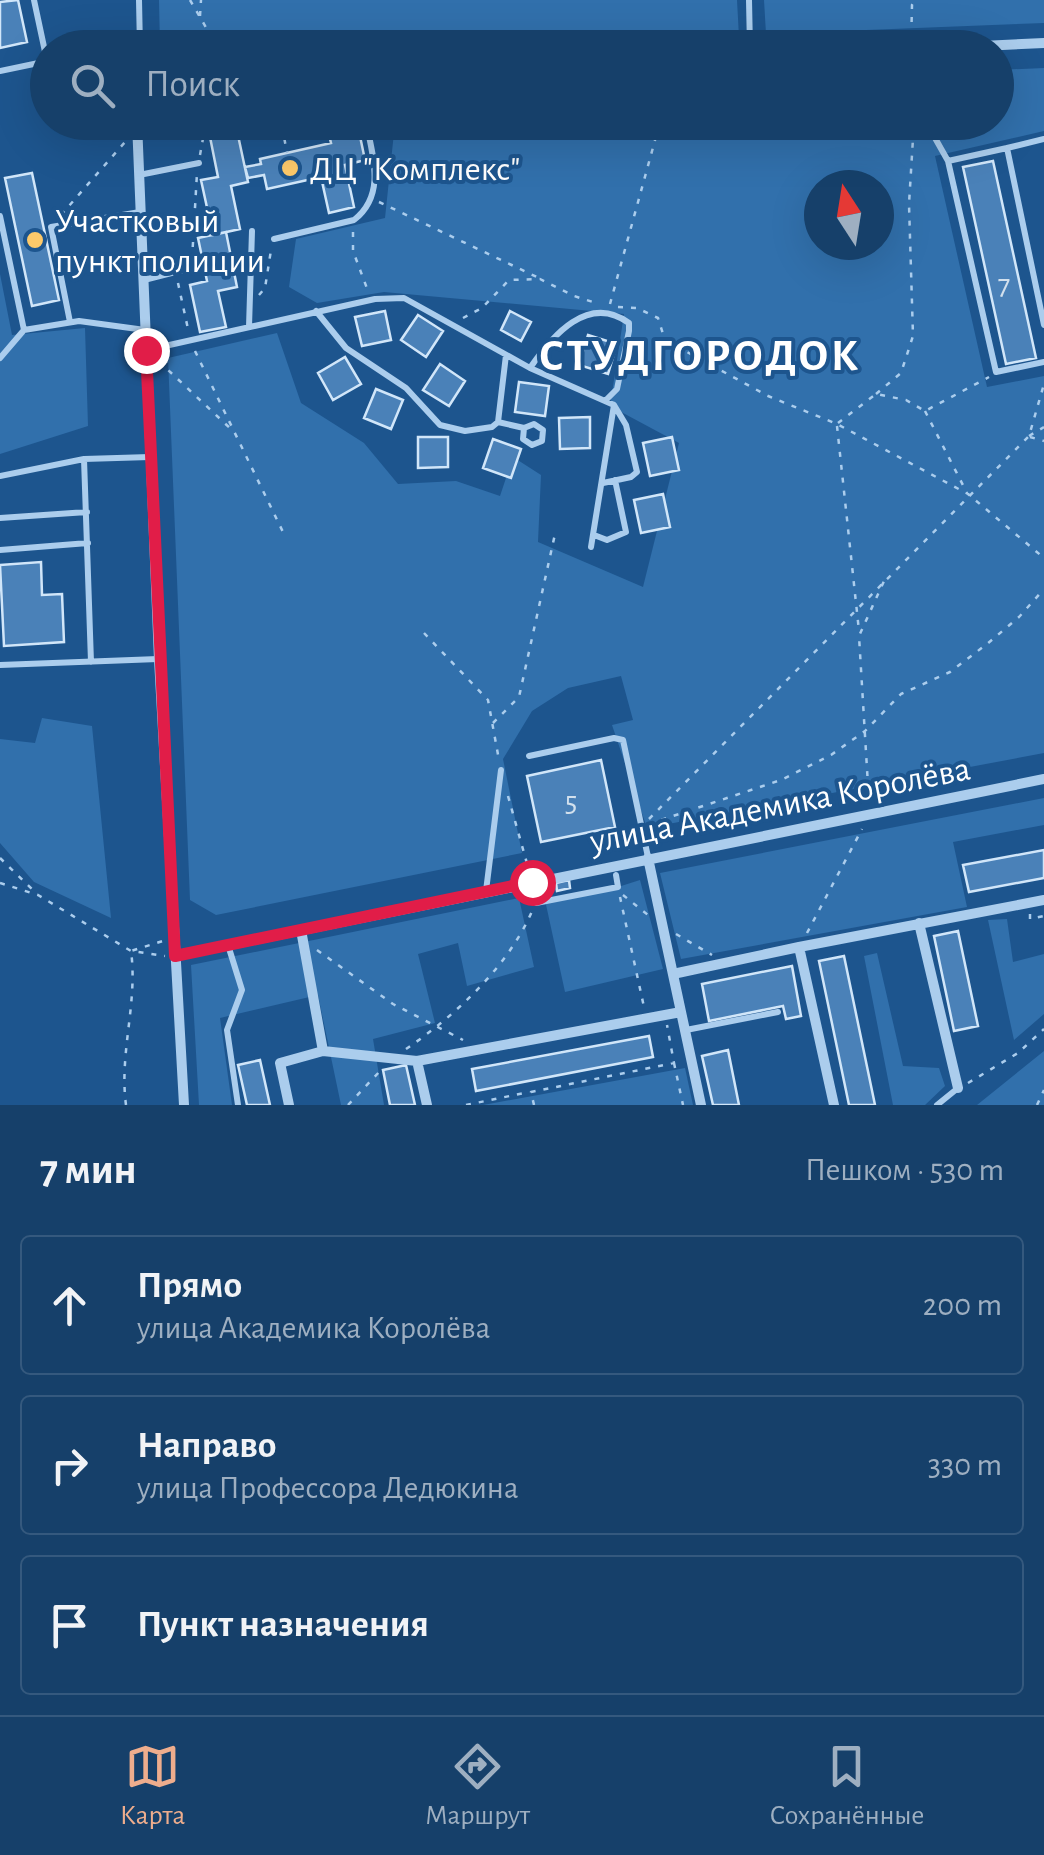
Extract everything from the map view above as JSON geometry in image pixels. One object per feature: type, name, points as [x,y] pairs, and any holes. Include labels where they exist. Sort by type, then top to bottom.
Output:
[{"type":"street","points":[[1014,44],[1044,43]]},
{"type":"street","points":[[138,140],[171,956],[184,1105]]},
{"type":"street","name":"улица Академика Королёва","points":[[171,956],[302,935],[486,891],[1044,778]]},
{"type":"street","points":[[648,858],[700,1105]]},
{"type":"street","points":[[673,974],[1044,900]]},
{"type":"street","points":[[919,923],[958,1088]]},
{"type":"street","points":[[302,935],[323,1051]]},
{"type":"street","points":[[799,947],[834,1105]]},
{"type":"street","points":[[289,1105],[280,1063],[323,1051],[417,1061],[681,1012]]},
{"type":"street","points":[[417,1061],[427,1105]]},
{"type":"lane","points":[[34,0],[40,30]]},
{"type":"lane","points":[[138,0],[139,30]]},
{"type":"lane","points":[[750,0],[750,30]]},
{"type":"lane","points":[[0,72],[30,65]]},
{"type":"lane","points":[[948,161],[1044,139]]},
{"type":"lane","points":[[274,239],[354,220],[364,212],[377,175],[370,140]]},
{"type":"lane","points":[[936,140],[948,161],[996,372],[1044,362]]},
{"type":"lane","points":[[1007,148],[1044,325]]},
{"type":"lane","points":[[139,176],[199,163]]},
{"type":"lane","points":[[70,322],[50,227],[140,212]]},
{"type":"lane","points":[[0,216],[24,330]]},
{"type":"lane","points":[[249,327],[252,231]]},
{"type":"lane","points":[[144,280],[192,268]]},
{"type":"lane","points":[[146,350],[372,300],[404,298],[530,368],[614,405],[626,425],[637,472],[603,483]]},
{"type":"lane","points":[[316,312],[346,348],[406,388],[440,425],[465,431],[492,428],[498,422],[506,355]]},
{"type":"lane","points":[[530,368],[550,338],[575,319],[616,314],[629,323],[630,331],[617,389],[605,401]]},
{"type":"lane","points":[[0,358],[24,330],[70,322],[146,330]]},
{"type":"lane","points":[[592,547],[614,405]]},
{"type":"lane","points":[[498,422],[524,428]]},
{"type":"lane","points":[[0,476],[84,459],[151,456]]},
{"type":"lane","points":[[84,459],[91,662]]},
{"type":"lane","points":[[594,535],[607,540],[626,532],[615,480]]},
{"type":"lane","points":[[0,518],[88,512]]},
{"type":"lane","points":[[0,550],[88,543]]},
{"type":"lane","points":[[0,665],[159,658]]},
{"type":"lane","points":[[530,756],[619,738],[624,745],[648,858]]},
{"type":"lane","points":[[486,891],[500,770]]},
{"type":"lane","points":[[532,882],[536,904],[618,887],[616,875]]},
{"type":"lane","points":[[228,945],[242,990],[226,1030],[238,1105]]},
{"type":"lane","points":[[685,1030],[778,1012]]},
{"type":"lane","points":[[936,1105],[958,1088]]},
{"type":"path","points":[[190,0],[208,30]]},
{"type":"path","points":[[200,17],[201,0]]},
{"type":"path","points":[[911,30],[916,0]]},
{"type":"path","points":[[50,227],[126,140]]},
{"type":"path","points":[[192,268],[204,140]]},
{"type":"path","points":[[285,140],[287,153]]},
{"type":"path","points":[[610,306],[655,140]]},
{"type":"path","points":[[837,424],[901,372],[914,336],[909,204],[913,140]]},
{"type":"path","points":[[370,198],[574,296],[610,306],[637,308],[658,318],[665,340],[768,396],[837,424],[968,494],[1044,557]]},
{"type":"path","points":[[354,220],[353,251],[372,300]]},
{"type":"path","points":[[250,305],[265,288],[274,239]]},
{"type":"path","points":[[176,272],[190,341],[283,532]]},
{"type":"path","points":[[456,327],[510,280],[540,279]]},
{"type":"path","points":[[165,346],[167,369],[234,432]]},
{"type":"path","points":[[925,410],[996,372]]},
{"type":"path","points":[[1028,436],[1044,384]]},
{"type":"path","points":[[876,394],[906,400],[925,410],[968,494]]},
{"type":"path","points":[[799,947],[867,814],[857,608],[837,424]]},
{"type":"path","points":[[628,849],[642,827],[884,579],[1028,436],[1044,427]]},
{"type":"path","points":[[1028,436],[1044,440]]},
{"type":"path","points":[[492,724],[519,697],[554,534]]},
{"type":"path","points":[[859,636],[884,579]]},
{"type":"path","points":[[642,827],[781,780],[832,756],[864,731],[900,694],[950,672],[987,644],[1044,589]]},
{"type":"path","points":[[424,633],[488,700],[500,770],[528,867]]},
{"type":"path","points":[[0,858],[38,896]]},
{"type":"path","points":[[0,883],[38,896],[131,951],[171,956]]},
{"type":"path","points":[[618,887],[646,1018]]},
{"type":"path","points":[[348,1105],[391,1058],[439,1026],[519,942],[536,904]]},
{"type":"path","points":[[302,935],[393,1004],[480,1050]]},
{"type":"path","points":[[131,951],[166,940]]},
{"type":"path","points":[[126,1105],[125,1035],[135,982],[131,951]]},
{"type":"path","points":[[664,1015],[683,1105]]},
{"type":"path","points":[[958,1088],[1018,1054],[1044,1029]]},
{"type":"path","points":[[466,1105],[674,1063]]},
{"type":"path","points":[[1038,1105],[1044,1090]]},
{"type":"path","points":[[531,1092],[534,1105]]},
{"type":"shaded area","points":[[159,0],[737,0],[739,30],[160,30]]},
{"type":"shaded area","points":[[764,0],[1044,0],[1044,23],[766,30]]},
{"type":"shaded area","points":[[1044,68],[1044,131],[1014,138],[1014,69]]},
{"type":"shaded area","points":[[393,140],[1005,140],[935,156],[987,387],[1044,376],[1044,753],[647,828],[612,725],[633,720],[621,676],[568,688],[532,711],[503,759],[522,853],[216,915],[190,900],[168,358],[277,333],[301,403],[364,443],[398,484],[456,481],[500,496],[513,457],[541,475],[538,542],[643,587],[679,443],[610,406],[624,314],[384,292],[317,303],[289,287],[296,239],[385,218]]},
{"type":"shaded area","points":[[0,274],[12,335],[85,328],[88,426],[0,454]]},
{"type":"shaded area","points":[[42,718],[92,726],[111,918],[34,882],[0,843],[0,739],[35,743]]},
{"type":"shaded area","points":[[1044,798],[1044,825],[953,842],[967,907],[681,959],[660,873]]},
{"type":"shaded area","points":[[640,880],[663,969],[565,992],[545,900]]},
{"type":"shaded area","points":[[519,898],[534,967],[467,986],[458,943],[418,954],[435,1023],[373,1039],[384,1105],[341,1105],[318,995],[220,1018],[232,1105],[199,1105],[191,965]]},
{"type":"shaded area","points":[[1007,919],[1013,962],[1044,954],[1044,1014],[1014,1040],[988,920]]},
{"type":"shaded area","points":[[877,953],[903,1066],[939,1068],[945,1086],[925,1105],[893,1105],[864,956]]},
{"type":"shaded area","points":[[1044,1051],[1044,1105],[977,1105]]},
{"type":"shaded area","points":[[685,1068],[693,1105],[483,1105]]},
{"type":"building","points":[[18,0],[27,42],[0,48],[0,2]]},
{"type":"building","points":[[211,140],[239,140],[248,182],[231,186],[240,229],[213,235],[201,180],[218,177]]},
{"type":"building","points":[[330,140],[361,140],[365,160],[345,165],[354,207],[329,213],[321,177],[267,189],[264,175],[248,178],[245,167],[261,164],[260,159],[331,143]]},
{"type":"building","points":[[993,161],[1036,358],[1006,364],[963,167]]},
{"type":"building","points":[[32,173],[59,300],[32,306],[5,178]]},
{"type":"building","points":[[226,232],[237,287],[218,291],[226,327],[200,332],[190,285],[207,281],[198,238]]},
{"type":"building","points":[[385,311],[391,340],[362,346],[355,317]]},
{"type":"building","points":[[510,311],[531,322],[521,341],[501,330]]},
{"type":"building","points":[[418,315],[443,331],[426,357],[401,340]]},
{"type":"building","points":[[588,335],[617,344],[608,374],[579,365]]},
{"type":"building","points":[[345,357],[361,384],[333,400],[318,373]]},
{"type":"building","points":[[440,364],[465,381],[449,406],[423,390]]},
{"type":"building","points":[[519,382],[549,386],[545,416],[515,412]]},
{"type":"building","points":[[376,389],[403,400],[391,429],[364,418]]},
{"type":"building","points":[[590,417],[590,448],[560,449],[559,418]]},
{"type":"building","points":[[418,437],[448,437],[448,467],[418,468]]},
{"type":"building","points":[[672,437],[679,470],[650,476],[643,443]]},
{"type":"building","points":[[493,439],[521,449],[511,478],[483,468]]},
{"type":"building","points":[[663,494],[670,527],[641,533],[634,500]]},
{"type":"building","points":[[41,562],[42,595],[62,594],[64,642],[4,646],[0,565]]},
{"type":"building","points":[[601,760],[615,827],[541,842],[527,776]]},
{"type":"building","points":[[1044,850],[1044,878],[969,892],[963,865]]},
{"type":"building","points":[[569,880],[570,888],[557,891],[556,883]]},
{"type":"building","points":[[958,931],[978,1026],[954,1031],[934,936]]},
{"type":"building","points":[[844,956],[875,1105],[849,1105],[819,961]]},
{"type":"building","points":[[792,966],[801,1016],[786,1019],[783,1006],[709,1021],[702,984]]},
{"type":"building","points":[[649,1036],[653,1057],[476,1091],[472,1069]]},
{"type":"building","points":[[728,1050],[739,1105],[713,1105],[702,1056]]},
{"type":"building","points":[[260,1060],[270,1105],[247,1105],[238,1065]]},
{"type":"building","points":[[406,1065],[415,1105],[390,1105],[383,1070]]},
{"type":"place","name":"ДЦ \"Комплекс\"","points":[[290,168]]},
{"type":"place","name":"Участковый пункт полиции","points":[[35,240]]},
{"type":"district","name":"СТУДГОРОДОК","points":[[700,354]]},
{"type":"route","points":[[146,350],[175,956],[532,882]]}]
